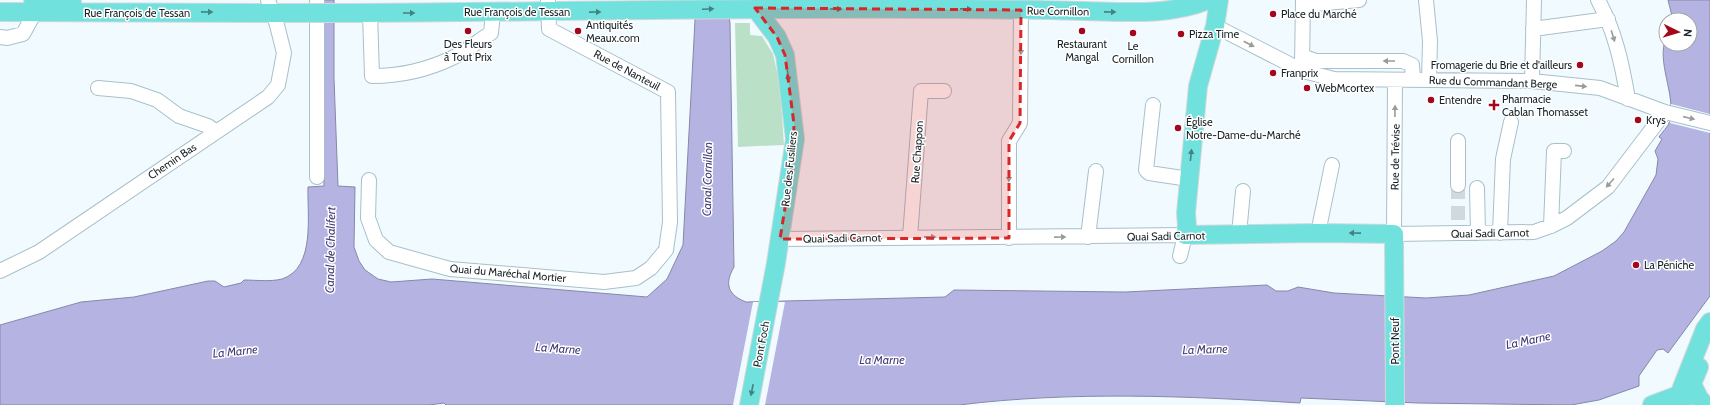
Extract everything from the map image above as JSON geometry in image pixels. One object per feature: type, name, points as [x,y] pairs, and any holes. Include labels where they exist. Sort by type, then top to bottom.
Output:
[{"type":"main road","name":"Rue François de Tessan","points":[[0,12],[33,7],[135,0]]},
{"type":"main road","name":"Rue Cornillon","points":[[747,8],[792,4],[1124,12],[1183,8],[1208,0]]},
{"type":"main road","points":[[1185,236],[1198,86],[1215,26],[1219,0]]},
{"type":"main road","name":"Rue des Fusiliers","points":[[772,283],[795,139],[785,55],[784,24],[792,4]]},
{"type":"main road","name":"Rue François de Tessan","points":[[33,7],[171,12],[277,9],[363,13],[493,12],[526,6],[678,10],[747,8]]},
{"type":"main road","name":"Rue des Fusiliers","points":[[747,8],[769,27],[777,37],[785,55]]},
{"type":"main road","name":"Quai Sadi Carnot","points":[[1185,236],[1318,233],[1394,234]]},
{"type":"main road","name":"Pont Neuf","points":[[1394,234],[1395,404]]},
{"type":"main road","name":"Pont Foch","points":[[749,405],[772,283]]},
{"type":"main road","points":[[1677,400],[1705,329],[1710,322]]},
{"type":"main road","points":[[1702,402],[1692,384],[1710,338]]},
{"type":"main road","points":[[1702,402],[1710,369]]},
{"type":"main road","points":[[1652,405],[1677,400],[1702,402]]},
{"type":"street","points":[[317,0],[317,177]]},
{"type":"street","points":[[792,4],[817,0]]},
{"type":"street","points":[[1302,71],[1303,2],[1359,0]]},
{"type":"street","points":[[1426,0],[1430,41],[1429,80]]},
{"type":"street","points":[[1532,81],[1534,0]]},
{"type":"street","points":[[1598,0],[1608,19],[1623,70],[1628,99]]},
{"type":"street","name":"Rue de Nanteuil","points":[[549,6],[549,29],[668,92],[670,222],[666,250],[651,268],[636,278]]},
{"type":"street","points":[[0,37],[7,38],[23,34],[33,7]]},
{"type":"street","name":"Chemin Bas","points":[[0,271],[39,252],[268,97],[278,85],[284,53],[277,9]]},
{"type":"street","points":[[1009,238],[1009,141],[1020,123],[1021,10]]},
{"type":"street","points":[[363,13],[372,76],[393,76],[415,71],[452,58],[491,33],[493,12]]},
{"type":"street","points":[[1533,29],[1608,19]]},
{"type":"street","name":"Rue du Commandant Berge","points":[[1215,26],[1302,71],[1334,79],[1532,81],[1600,88],[1667,113],[1710,123]]},
{"type":"street","name":"Rue du Commandant Berge","points":[[1302,56],[1316,61],[1403,61],[1412,65],[1413,80]]},
{"type":"street","name":"Rue de Trévise","points":[[1394,234],[1395,80]]},
{"type":"street","points":[[98,88],[131,91],[157,100],[179,116],[208,126],[216,132]]},
{"type":"street","name":"Rue Chappon","points":[[910,237],[921,91],[944,91]]},
{"type":"street","points":[[1153,105],[1146,170],[1149,173],[1189,179]]},
{"type":"street","name":"Quai Sadi Carnot","points":[[1394,234],[1458,227],[1478,234],[1534,232],[1551,226],[1567,218],[1608,187],[1667,113]]},
{"type":"street","points":[[1500,233],[1503,160],[1511,122]]},
{"type":"street","points":[[1458,141],[1458,184]]},
{"type":"street","points":[[1551,226],[1554,151],[1564,151]]},
{"type":"street","points":[[1318,233],[1332,165]]},
{"type":"street","points":[[1088,237],[1096,170]]},
{"type":"street","name":"Quai du Maréchal Mortier","points":[[369,180],[368,218],[376,240],[389,252],[450,268],[604,282],[636,278]]},
{"type":"street","points":[[1478,188],[1478,234]]},
{"type":"street","points":[[1239,234],[1243,191]]},
{"type":"street","points":[[1180,256],[1185,236]]},
{"type":"street","name":"Quai Sadi Carnot","points":[[780,239],[812,240],[910,237],[1009,238],[1185,236]]},
{"type":"highlighted area","points":[[755,8],[1021,10],[1020,123],[1009,141],[1009,238],[780,239],[793,158],[794,124],[785,55],[777,37]]},
{"type":"green space","points":[[735,23],[750,23],[750,35],[762,36],[773,54],[780,85],[784,145],[738,147]]},
{"type":"water","points":[[321,0],[334,0],[334,78],[338,186],[355,187],[354,247],[359,261],[365,270],[378,279],[391,282],[432,279],[647,297],[667,279],[683,245],[695,20],[693,0],[726,0],[730,23],[734,267],[729,279],[729,284],[735,296],[746,302],[945,297],[954,290],[1125,292],[1267,285],[1276,291],[1288,291],[1298,287],[1334,293],[1426,298],[1469,295],[1554,276],[1602,251],[1616,241],[1624,232],[1656,175],[1658,159],[1655,151],[1662,139],[1659,137],[1670,121],[1670,100],[1664,68],[1664,52],[1698,52],[1698,12],[1671,12],[1668,0],[1710,0],[1710,296],[1668,353],[1663,349],[1657,350],[1639,376],[1639,386],[1599,400],[1571,405],[1418,403],[1301,398],[1300,403],[1215,398],[1087,396],[959,405],[446,405],[444,403],[429,405],[0,405],[0,325],[81,302],[134,297],[208,281],[215,281],[224,287],[241,283],[244,280],[268,281],[282,279],[293,273],[300,264],[305,252],[308,225],[308,187],[324,186]]},
{"type":"pier","points":[[1671,104],[1710,114],[1710,133],[1670,123]]},
{"type":"pier","points":[[753,302],[785,302],[765,405],[733,405]]},
{"type":"tunnel","points":[[1458,185],[1458,221]]},
{"type":"place","name":"Place du Marché","points":[[1273,14]]},
{"type":"place","name":"Des Fleurs à Tout Prix","points":[[468,31]]},
{"type":"place","name":"Antiquités Meaux.com","points":[[578,31]]},
{"type":"place","name":"Restaurant Mangal","points":[[1082,31]]},
{"type":"place","name":"Le Cornillon","points":[[1133,33]]},
{"type":"place","name":"Pizza Time","points":[[1181,34]]},
{"type":"place","name":"Fromagerie du Brie et d'ailleurs","points":[[1580,65]]},
{"type":"place","name":"Franprix","points":[[1273,73]]},
{"type":"place","name":"WebMcortex","points":[[1307,88]]},
{"type":"place","name":"Entendre","points":[[1431,100]]},
{"type":"place","name":"Pharmacie Cablan Thomasset","points":[[1494,105]]},
{"type":"place","name":"Krys","points":[[1638,120]]},
{"type":"place","name":"Église Notre-Dame-du-Marché","points":[[1178,128]]},
{"type":"place","name":"La Péniche","points":[[1636,265]]},
{"type":"water label","name":"Canal Cornillon","points":[[707,179]]},
{"type":"water label","name":"Canal de Chalifert","points":[[330,250]]},
{"type":"water label","name":"La Marne","points":[[1528,340]]},
{"type":"water label","name":"La Marne","points":[[558,348]]},
{"type":"water label","name":"La Marne","points":[[1205,349]]},
{"type":"water label","name":"La Marne","points":[[235,351]]},
{"type":"water label","name":"La Marne","points":[[882,359]]}]
